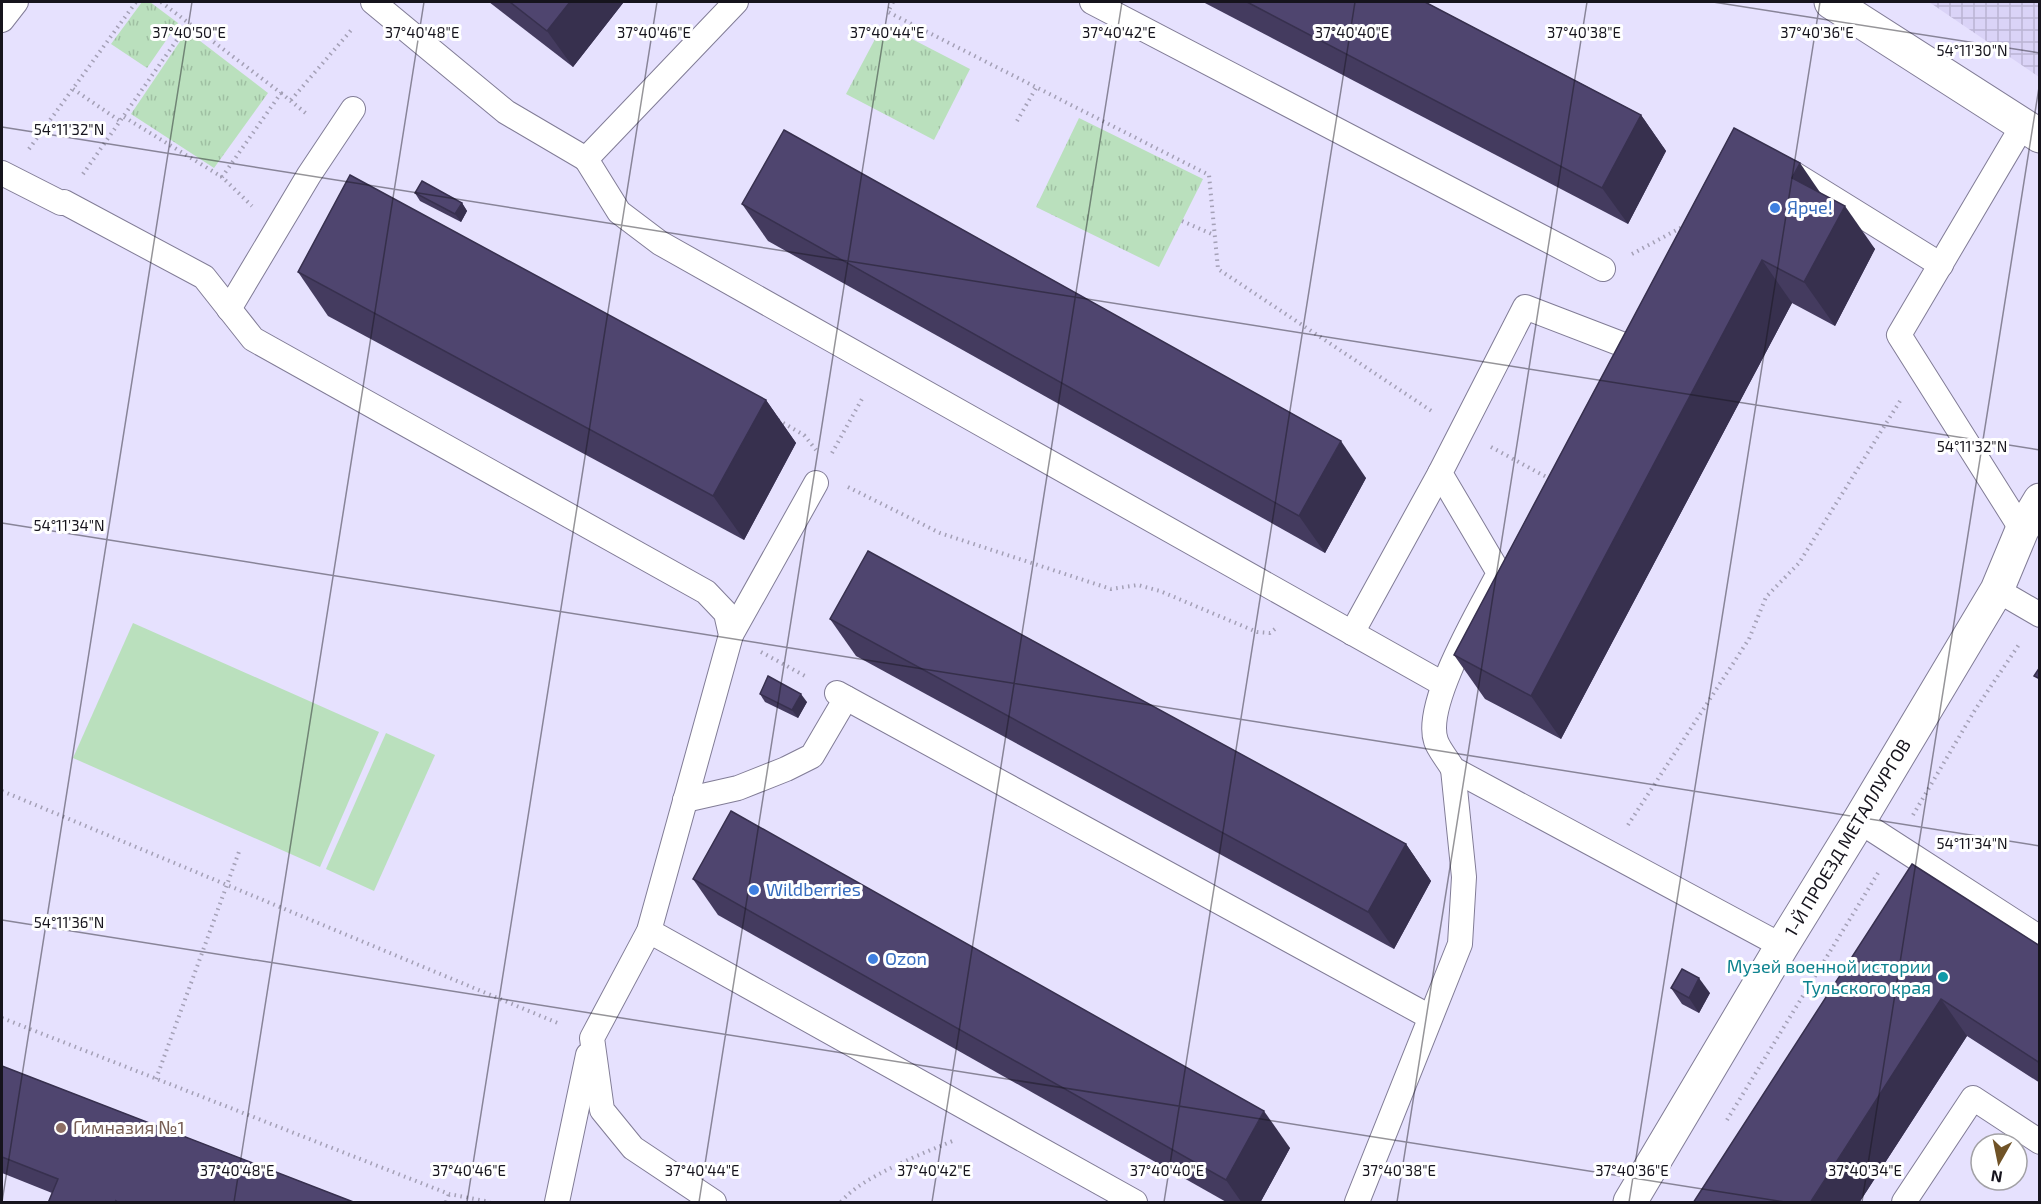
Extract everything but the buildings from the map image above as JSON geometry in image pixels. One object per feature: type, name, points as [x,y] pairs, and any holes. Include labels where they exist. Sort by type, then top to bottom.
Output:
[{"type":"street","points":[[1832,2],[2031,130]]},
{"type":"street","name":"1-Й ПРОЕЗД МЕТАЛЛУРГОВ","points":[[1630,1203],[1997,590],[2022,530],[2040,500]]},
{"type":"lane","points":[[2,20],[16,2]]},
{"type":"lane","points":[[374,2],[506,112],[586,159],[619,212],[660,243],[1443,684]]},
{"type":"lane","points":[[586,159],[736,2]]},
{"type":"lane","points":[[1092,2],[1603,269]]},
{"type":"lane","points":[[229,309],[309,175],[353,109]]},
{"type":"lane","points":[[2022,530],[1899,335],[1941,265],[2031,130]]},
{"type":"lane","points":[[1772,160],[1941,265]]},
{"type":"lane","points":[[5,175],[61,203],[64,202],[204,277],[253,339],[706,592],[726,613],[730,635]]},
{"type":"lane","points":[[1352,633],[1440,473],[1525,307],[1653,355],[1663,335]]},
{"type":"lane","points":[[1357,1203],[1460,944],[1464,877],[1453,768],[1436,740],[1435,711],[1443,684],[1499,573],[1440,473]]},
{"type":"lane","points":[[557,1203],[592,1038],[649,931],[730,635],[816,483]]},
{"type":"lane","points":[[1997,590],[2039,615]]},
{"type":"lane","points":[[685,800],[738,788],[812,756],[841,695],[1430,1017]]},
{"type":"lane","points":[[1453,768],[1782,946]]},
{"type":"lane","points":[[1859,821],[2040,938]]},
{"type":"lane","points":[[649,931],[1135,1203]]},
{"type":"lane","points":[[592,1038],[602,1110],[633,1148],[714,1203]]},
{"type":"lane","points":[[1904,1203],[1973,1098],[2040,1142]]},
{"type":"path","points":[[5,175],[73,89],[136,2]]},
{"type":"path","points":[[160,2],[281,93],[222,177]]},
{"type":"path","points":[[291,100],[374,2]]},
{"type":"path","points":[[893,2],[888,12],[1209,175],[1218,269],[1462,431],[1552,480]]},
{"type":"path","points":[[64,202],[188,24]]},
{"type":"path","points":[[1017,121],[1036,88]]},
{"type":"path","points":[[73,89],[222,177],[277,229]]},
{"type":"path","points":[[1182,221],[1214,235]]},
{"type":"path","points":[[1603,269],[1687,224]]},
{"type":"path","points":[[1610,853],[1749,639],[1766,597],[1799,563],[1920,369]]},
{"type":"path","points":[[773,417],[804,435],[820,453]]},
{"type":"path","points":[[841,479],[847,487],[940,533],[1111,589],[1138,585],[1160,591],[1257,632],[1270,633],[1283,624],[1328,619]]},
{"type":"path","points":[[1727,1121],[1896,845],[1975,710],[2039,615]]},
{"type":"path","points":[[730,635],[841,695]]},
{"type":"path","points":[[2,791],[592,1038]]},
{"type":"path","points":[[156,1079],[240,849]]},
{"type":"path","points":[[2,1018],[449,1194],[490,1203]]},
{"type":"path","points":[[841,1203],[846,1196],[883,1172],[994,1124]]},
{"type":"path","points":[[446,1203],[449,1194]]},
{"type":"shaded area","points":[[1929,2],[2039,2],[2039,77]]},
{"type":"green space","points":[[142,2],[150,2],[178,23],[147,68],[111,44]]},
{"type":"green space","points":[[883,24],[970,69],[934,140],[846,94]]},
{"type":"green space","points":[[187,31],[268,93],[214,168],[131,114]]},
{"type":"green space","points":[[1079,118],[1203,179],[1159,267],[1036,207]]},
{"type":"green space","points":[[133,623],[379,732],[320,867],[73,758]]},
{"type":"green space","points":[[386,733],[435,755],[374,891],[326,869]]},
{"type":"place","name":"Ярче!","points":[[1775,208]]},
{"type":"place","name":"Wildberries","points":[[754,890]]},
{"type":"place","name":"Ozon","points":[[873,959]]},
{"type":"place","name":"Музей военной истории Тульского края","points":[[1943,977]]},
{"type":"place","name":"Гимназия №1","points":[[61,1128]]}]
